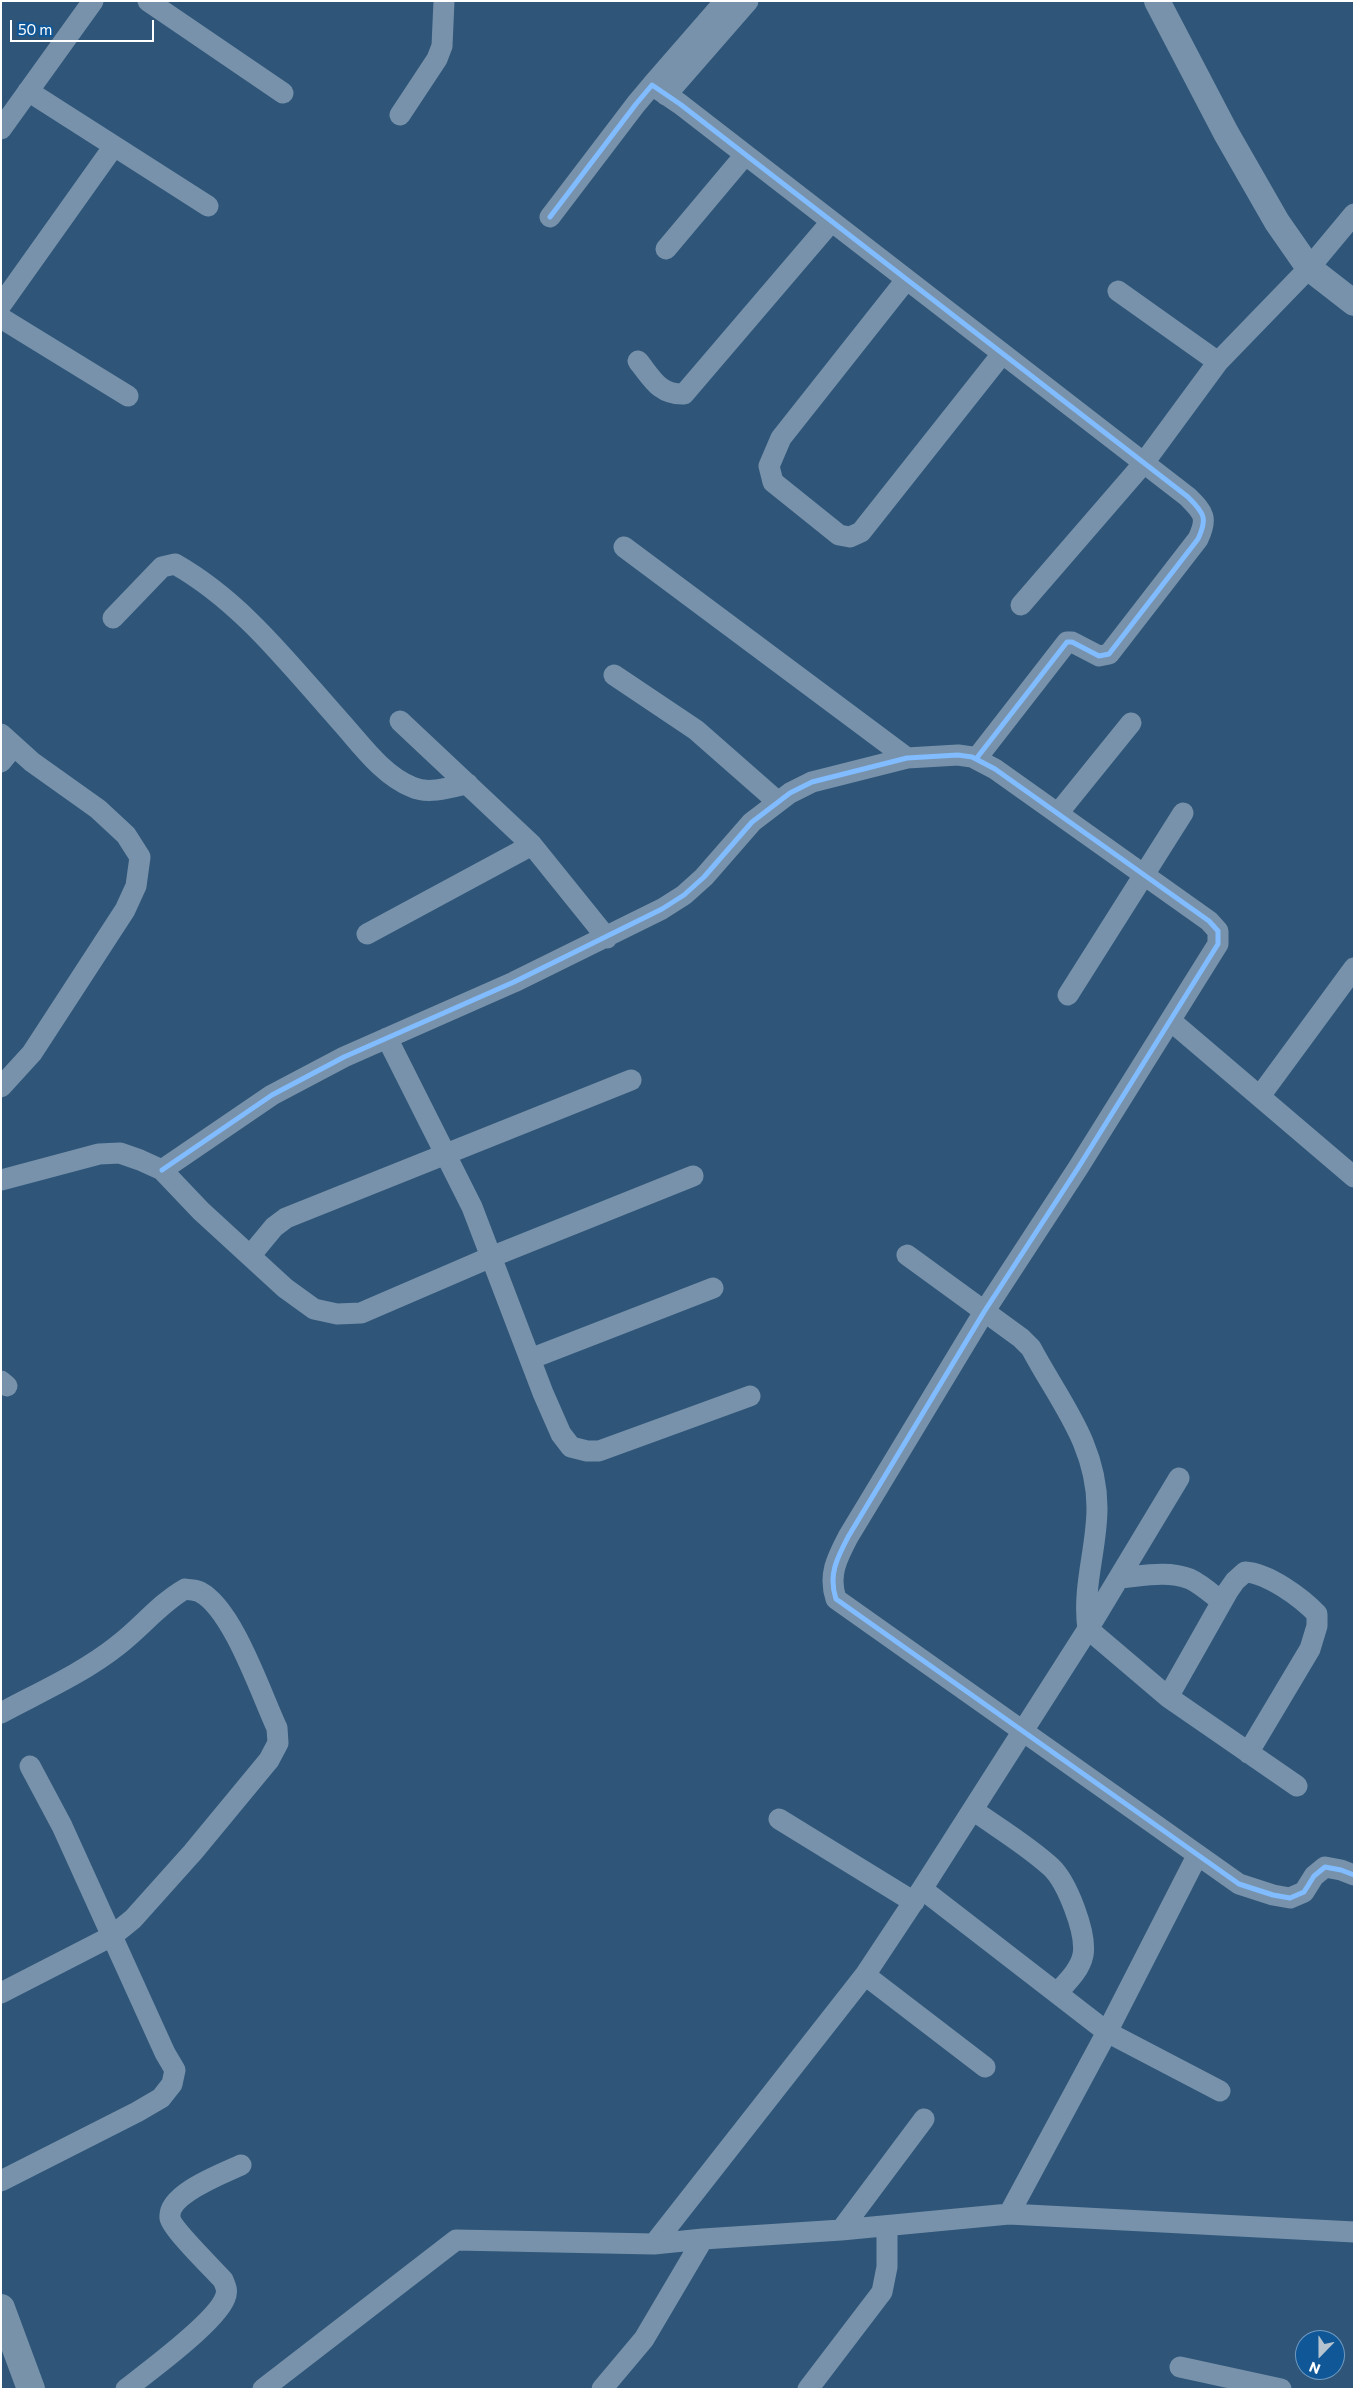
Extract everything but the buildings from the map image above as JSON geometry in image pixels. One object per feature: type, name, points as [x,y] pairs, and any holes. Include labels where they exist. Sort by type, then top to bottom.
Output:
[{"type":"main road","points":[[1,2308],[31,2389]]},
{"type":"street","points":[[1,129],[93,1]]},
{"type":"street","points":[[148,1],[283,93]]},
{"type":"street","points":[[400,115],[440,52],[444,29],[444,1]]},
{"type":"street","points":[[659,90],[725,1]]},
{"type":"street","points":[[550,218],[636,104],[659,90],[748,1]]},
{"type":"street","points":[[1157,1],[1226,133],[1276,222],[1309,268],[1354,303]]},
{"type":"street","points":[[659,90],[746,155],[1188,497],[1201,511],[1205,525],[1198,540],[1109,654],[1104,657],[1099,656],[1072,642],[1064,646],[976,759]]},
{"type":"street","points":[[28,91],[208,206]]},
{"type":"street","points":[[1,305],[114,146]]},
{"type":"street","points":[[666,249],[746,155]]},
{"type":"street","points":[[1021,605],[1143,464],[1218,362],[1309,268],[1354,214]]},
{"type":"street","points":[[638,360],[661,388],[671,394],[684,394],[831,222]]},
{"type":"street","points":[[906,280],[781,438],[769,466],[773,482],[839,535],[850,537],[861,532],[1002,354]]},
{"type":"street","points":[[1118,291],[1218,362]]},
{"type":"street","points":[[1,318],[128,396]]},
{"type":"street","points":[[624,547],[907,758]]},
{"type":"street","points":[[113,618],[162,567],[175,564],[214,589],[252,622],[372,756],[397,780],[426,791],[468,784]]},
{"type":"street","points":[[614,675],[696,730],[778,802]]},
{"type":"street","points":[[400,721],[532,845],[607,938]]},
{"type":"street","points":[[1059,812],[1130,723]]},
{"type":"street","points":[[1,762],[8,740],[32,762],[98,808],[126,835],[140,857],[136,886],[125,910],[32,1053],[1,1087]]},
{"type":"street","points":[[162,1170],[272,1095],[344,1057],[514,982],[607,938],[684,895],[704,876],[752,822],[790,793],[812,782],[907,758],[958,755],[976,759],[995,769],[1059,812],[1209,920],[1218,931],[1218,944],[1216,951],[984,1312],[848,1537],[832,1573],[832,1588],[836,1599],[1239,1884],[1273,1896],[1290,1898],[1304,1892],[1314,1876],[1325,1867],[1354,1875]]},
{"type":"street","points":[[1068,995],[1183,813]]},
{"type":"street","points":[[367,934],[532,845]]},
{"type":"street","points":[[1260,1096],[1354,968]]},
{"type":"street","points":[[1171,1021],[1354,1177]]},
{"type":"street","points":[[388,1038],[472,1207],[530,1359],[561,1434],[571,1447],[587,1452],[599,1451],[750,1396]]},
{"type":"street","points":[[250,1256],[274,1227],[286,1218],[631,1080]]},
{"type":"street","points":[[1,1180],[99,1154],[120,1153],[162,1170],[179,1190],[285,1288],[314,1309],[337,1314],[361,1312],[692,1176]]},
{"type":"street","points":[[907,1255],[1021,1338],[1031,1348],[1085,1442],[1094,1477],[1097,1508],[1085,1608],[1088,1629],[1168,1697],[1297,1786]]},
{"type":"street","points":[[530,1359],[713,1288]]},
{"type":"street","points":[[654,2244],[865,1976],[1088,1629],[1179,1478]]},
{"type":"street","points":[[1168,1697],[1222,1602],[1235,1581],[1245,1572],[1255,1573],[1307,1603],[1317,1614],[1317,1626],[1310,1649],[1248,1752]]},
{"type":"street","points":[[1119,1578],[1163,1574],[1181,1576],[1192,1580],[1222,1602]]},
{"type":"street","points":[[1,1713],[88,1667],[118,1646],[163,1604],[185,1589],[199,1591],[210,1600],[231,1627],[277,1728],[278,1743],[269,1760],[193,1852],[133,1919],[112,1936],[1,1993]]},
{"type":"street","points":[[1,2181],[161,2098],[172,2084],[175,2070],[165,2053],[62,1826],[30,1766]]},
{"type":"street","points":[[973,1810],[1052,1868],[1069,1897],[1076,1913],[1083,1939],[1083,1956],[1074,1974],[1057,1993]]},
{"type":"street","points":[[779,1819],[918,1896],[1057,1993],[1108,2032],[1220,2092]]},
{"type":"street","points":[[1009,2214],[1108,2032],[1198,1856]]},
{"type":"street","points":[[865,1976],[985,2067]]},
{"type":"street","points":[[841,2230],[924,2118]]},
{"type":"street","points":[[126,2389],[155,2368],[217,2312],[225,2299],[227,2290],[223,2280],[177,2230],[170,2219],[172,2206],[180,2196],[240,2165]]},
{"type":"street","points":[[263,2389],[456,2240],[654,2244],[841,2230],[1009,2214],[1354,2232]]},
{"type":"street","points":[[808,2389],[882,2292],[887,2267],[887,2226]]},
{"type":"street","points":[[602,2389],[644,2339],[703,2239]]},
{"type":"street","points":[[1180,2367],[1224,2383],[1281,2389]]},
{"type":"cycle path","points":[[550,217],[652,85],[680,104],[1188,497],[1198,507],[1203,516],[1203,526],[1198,539],[1109,654],[1099,656],[1072,642],[1067,642],[976,759]]},
{"type":"cycle path","points":[[162,1170],[272,1095],[344,1057],[514,982],[662,909],[684,895],[704,877],[752,822],[790,793],[812,782],[907,758],[958,755],[972,757],[995,769],[1209,921],[1218,931],[1218,944],[1078,1168],[984,1312],[848,1537],[837,1560],[833,1574],[836,1599],[1239,1884],[1273,1895],[1290,1898],[1304,1892],[1314,1876],[1325,1867],[1354,1875]]}]
